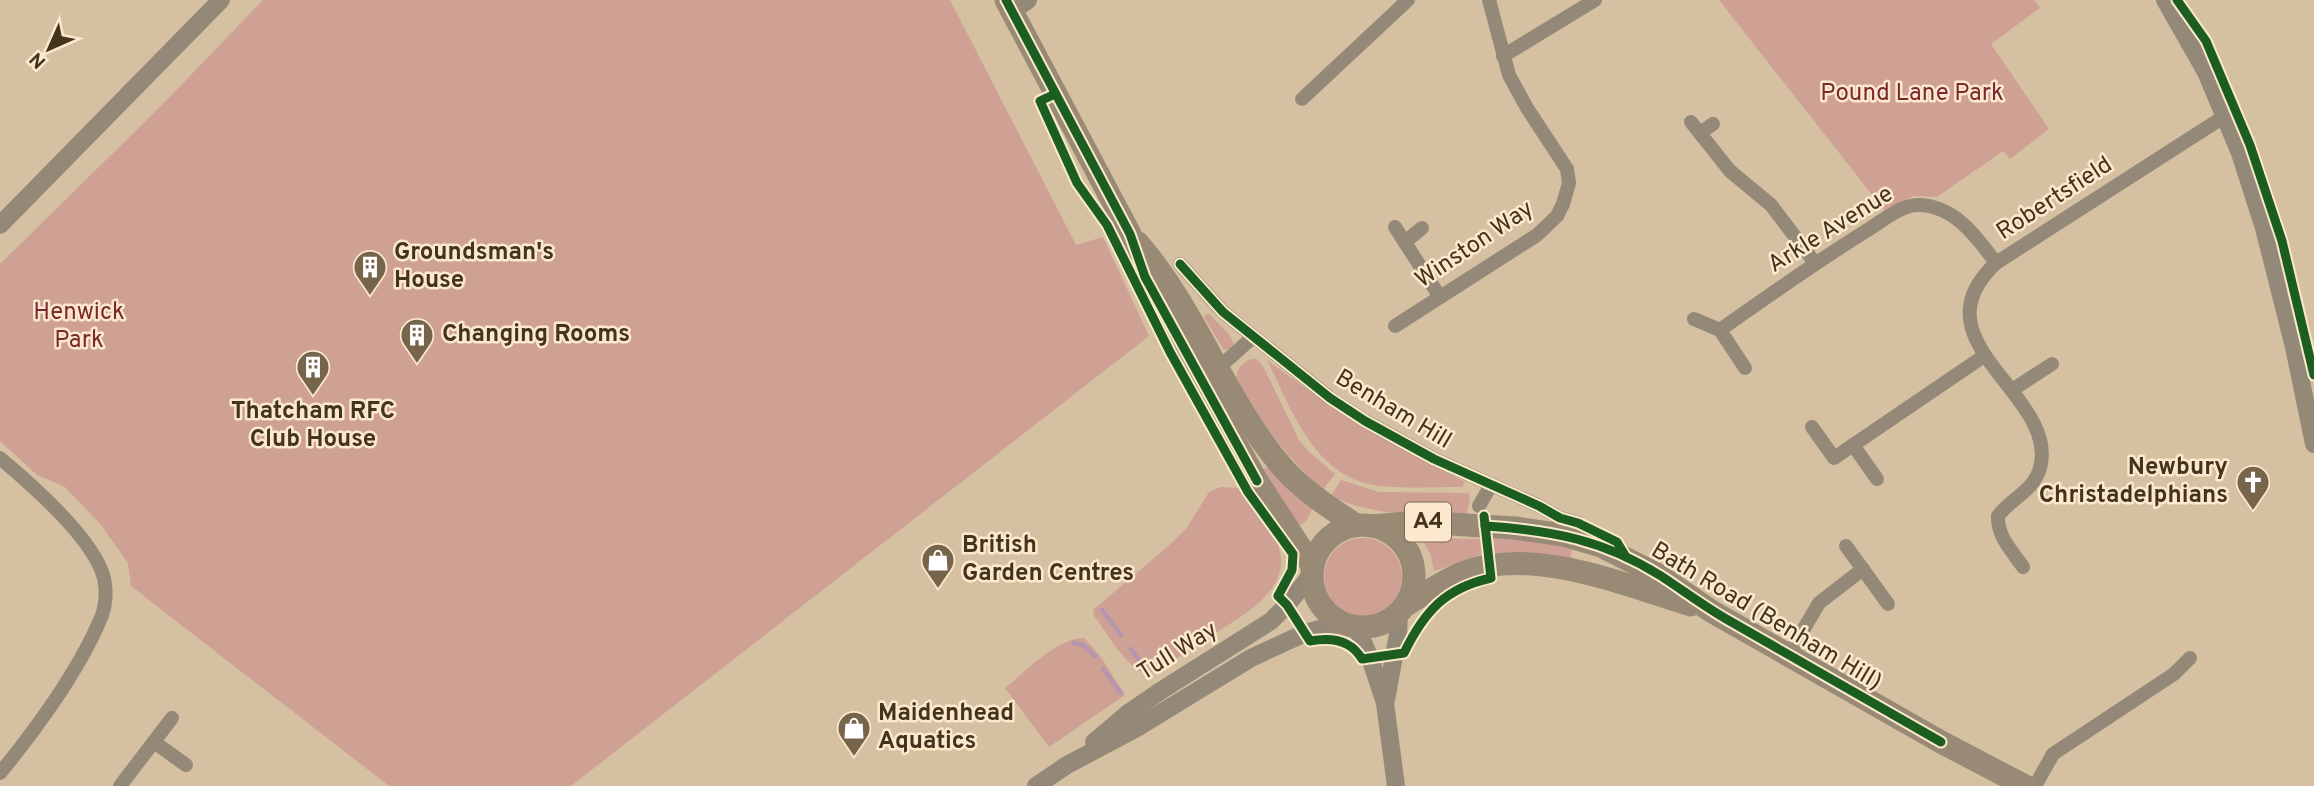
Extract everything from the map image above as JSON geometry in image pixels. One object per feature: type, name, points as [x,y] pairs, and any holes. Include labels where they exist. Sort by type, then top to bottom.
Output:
[{"type":"main road","name":"A4","points":[[1016,4],[1130,234],[1160,269],[1257,481],[1311,569],[1320,603],[1329,615],[1349,625],[1370,627],[1384,623],[1403,609],[1413,590],[1415,575],[1412,559],[1404,545],[1392,534],[1363,525],[1320,503],[1286,471],[1241,408],[1210,374]]},
{"type":"main road","name":"Bath Road (Benham Hill)","points":[[1363,525],[1419,522],[1516,528],[1563,534],[1626,557],[1660,576],[1711,611],[2025,786]]},
{"type":"main road","name":"A4","points":[[1311,569],[1322,545],[1334,534],[1363,525]]},
{"type":"main road","name":"Bath Road (Benham Hill)","points":[[1403,609],[1463,573],[1489,566],[1518,564],[1583,572],[1711,611]]},
{"type":"street","points":[[0,225],[221,0]]},
{"type":"street","points":[[1303,99],[1408,0]]},
{"type":"street","name":"Winston Way","points":[[1395,327],[1547,226],[1557,216],[1566,194],[1569,183],[1567,169],[1509,75],[1489,0]]},
{"type":"street","points":[[1503,56],[1595,0]]},
{"type":"street","points":[[2165,0],[2206,72],[2240,153],[2264,228],[2294,347],[2314,444]]},
{"type":"street","name":"Robertsfield","points":[[2023,567],[2002,538],[1997,527],[1998,516],[2033,484],[2040,470],[2043,449],[2038,432],[2012,390],[1984,356],[1970,326],[1971,304],[1980,282],[1996,263],[2225,116]]},
{"type":"street","points":[[1713,124],[1696,127],[1730,171],[1771,205],[1815,263]]},
{"type":"street","name":"Arkle Avenue","points":[[1720,330],[1815,263],[1894,213],[1916,205],[1936,208],[1957,219],[1974,233],[1996,263]]},
{"type":"street","points":[[1395,227],[1440,296]]},
{"type":"street","points":[[1405,242],[1422,228]]},
{"type":"street","name":"Benham Hill","points":[[1180,264],[1223,312],[1330,398],[1364,421],[1398,441],[1560,518],[1578,523]]},
{"type":"street","points":[[1694,318],[1720,330],[1745,368]]},
{"type":"street","points":[[1210,374],[1253,337]]},
{"type":"street","points":[[1812,427],[1833,458],[1984,356]]},
{"type":"street","points":[[2012,390],[2052,365]]},
{"type":"street","points":[[1853,445],[1877,479]]},
{"type":"street","points":[[0,458],[28,481],[95,555],[105,587],[106,603],[101,619],[66,681],[0,773]]},
{"type":"street","points":[[1479,506],[1491,485]]},
{"type":"street","points":[[1846,546],[1888,604]]},
{"type":"street","name":"Tull Way","points":[[1067,765],[1127,714],[1271,621],[1287,605],[1311,569]]},
{"type":"street","points":[[1789,654],[1819,603],[1863,569]]},
{"type":"street","points":[[1385,704],[1403,609]]},
{"type":"street","points":[[1349,625],[1370,658],[1385,704],[1396,786]]},
{"type":"street","name":"Tull Way","points":[[1036,786],[1067,765],[1135,729],[1277,644],[1305,633],[1349,625]]},
{"type":"street","points":[[2035,786],[2053,754],[2174,674],[2190,658]]},
{"type":"street","points":[[120,786],[172,718]]},
{"type":"street","points":[[154,742],[187,765]]},
{"type":"green space","name":"Henwick Park","points":[[263,0],[950,0],[1076,245],[1103,237],[1149,336],[571,786],[389,786],[131,586],[128,563],[101,525],[65,487],[37,475],[0,441],[0,264],[161,106]]},
{"type":"green space","name":"Pound Lane Park","points":[[1719,0],[2034,0],[2040,8],[1991,44],[2049,129],[2010,159],[2003,151],[1937,197],[1914,196],[1884,210]]},
{"type":"green space","points":[[1208,313],[1229,334],[1234,344],[1230,349],[1224,350],[1204,317]]},
{"type":"green space","points":[[1257,359],[1264,368],[1299,440],[1335,474],[1323,490],[1285,451],[1239,388],[1237,373],[1244,363]]},
{"type":"green space","points":[[1267,360],[1336,410],[1401,449],[1465,482],[1462,487],[1381,486],[1358,481],[1339,471],[1309,440]]},
{"type":"green space","points":[[1268,466],[1313,508],[1306,521],[1296,528],[1261,471]]},
{"type":"green space","points":[[1341,480],[1379,492],[1468,493],[1470,498],[1466,518],[1380,511],[1347,503],[1331,496]]},
{"type":"green space","points":[[1221,487],[1239,488],[1266,522],[1277,542],[1281,560],[1278,576],[1271,590],[1244,614],[1147,675],[1124,657],[1094,616],[1093,610],[1186,529],[1209,492]]},
{"type":"green space","points":[[1363,538],[1378,541],[1391,549],[1399,562],[1402,577],[1399,592],[1391,605],[1378,613],[1363,616],[1348,613],[1335,605],[1327,592],[1324,577],[1327,562],[1335,549],[1348,541]]},
{"type":"green space","points":[[1422,538],[1482,539],[1485,553],[1434,571],[1431,556]]},
{"type":"green space","points":[[1490,538],[1536,540],[1572,547],[1570,562],[1516,552],[1494,553]]},
{"type":"green space","points":[[1084,638],[1101,657],[1125,695],[1049,747],[1005,688],[1052,650],[1074,639]]},
{"type":"waterway","points":[[1102,610],[1121,635]]},
{"type":"waterway","points":[[1074,643],[1083,645],[1095,656]]},
{"type":"waterway","points":[[1131,649],[1141,663]]},
{"type":"waterway","points":[[1103,669],[1121,693]]},
{"type":"cycle path","points":[[1006,0],[1130,234],[1145,277],[1257,481]]},
{"type":"cycle path","points":[[2177,0],[2206,41],[2250,145],[2282,241],[2314,375]]},
{"type":"cycle path","points":[[1055,94],[1040,101],[1077,183],[1107,225],[1170,352],[1248,492],[1293,554],[1292,570],[1278,596],[1287,605],[1310,641],[1340,641],[1352,648],[1362,659],[1404,653],[1420,625],[1438,604],[1461,588],[1491,578],[1484,516]]},
{"type":"cycle path","points":[[1180,264],[1223,312],[1330,398],[1365,421],[1434,459],[1617,542],[1626,557]]},
{"type":"cycle path","points":[[1485,526],[1555,534],[1598,545],[1619,554],[1661,576],[1728,620],[1941,742]]},
{"type":"place","name":"Groundsman's House","points":[[370,297]]},
{"type":"place","name":"Changing Rooms","points":[[417,365]]},
{"type":"place","name":"Thatcham RFC Club House","points":[[313,397]]},
{"type":"place","name":"Newbury Christadelphians","points":[[2253,512]]},
{"type":"place","name":"British Garden Centres","points":[[938,590]]},
{"type":"place","name":"Maidenhead Aquatics","points":[[854,758]]}]
